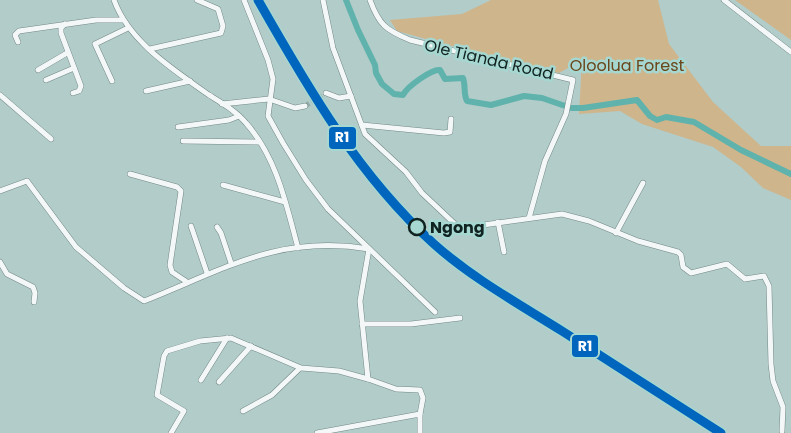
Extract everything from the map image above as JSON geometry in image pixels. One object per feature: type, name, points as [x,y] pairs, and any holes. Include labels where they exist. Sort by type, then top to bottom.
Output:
[{"type":"street","points":[[114,0],[122,20],[128,28],[150,49],[190,81],[239,116],[260,142],[278,174],[298,248]]},
{"type":"street","points":[[150,49],[221,33],[223,26],[218,9],[197,0]]},
{"type":"street","points":[[244,0],[257,29],[273,79],[268,116],[306,180],[328,209],[435,312]]},
{"type":"street","points":[[323,0],[333,48],[365,134],[406,172],[422,193],[457,226],[469,227],[554,214],[572,215],[616,233],[680,253],[683,267],[691,273],[727,264],[743,278],[750,280],[760,275],[768,280],[771,364],[773,381],[784,407],[782,431]]},
{"type":"street","name":"Ole Tianda Road","points":[[370,0],[382,25],[391,32],[410,40],[573,80],[566,114],[545,162],[529,218]]},
{"type":"street","points":[[724,0],[791,52]]},
{"type":"street","points":[[18,42],[15,35],[19,31],[65,24],[122,20]]},
{"type":"street","points":[[65,24],[61,28],[61,33],[81,89],[73,93]]},
{"type":"street","points":[[112,81],[95,44],[128,28]]},
{"type":"street","points":[[38,70],[67,53]]},
{"type":"street","points":[[46,80],[74,68]]},
{"type":"street","points":[[146,91],[190,81]]},
{"type":"street","points":[[326,93],[339,98],[351,96]]},
{"type":"street","points":[[0,95],[51,139]]},
{"type":"street","points":[[222,104],[269,99],[295,108],[305,106]]},
{"type":"street","points":[[178,127],[229,120],[239,116]]},
{"type":"street","points":[[362,125],[444,133],[450,132],[451,119]]},
{"type":"street","points":[[183,141],[260,142]]},
{"type":"street","points":[[130,174],[177,187],[181,191],[170,265],[172,272],[187,282]]},
{"type":"street","points":[[0,191],[24,180],[29,182],[76,247],[141,300],[147,300],[231,263],[266,252],[345,245],[369,249]]},
{"type":"street","points":[[616,233],[642,183]]},
{"type":"street","points":[[223,185],[286,202]]},
{"type":"street","points":[[498,222],[504,252]]},
{"type":"street","points":[[191,226],[207,274]]},
{"type":"street","points":[[217,226],[231,263]]},
{"type":"street","points":[[368,379],[362,324],[361,291],[369,249]]},
{"type":"street","points":[[0,262],[7,274],[33,287],[35,293],[34,302]]},
{"type":"street","points":[[362,324],[411,324],[460,318]]},
{"type":"street","points":[[201,380],[227,338]]},
{"type":"street","points":[[171,433],[184,411],[157,395],[166,353],[200,341],[227,338],[251,346],[300,368],[338,371],[396,389],[420,390],[423,398],[420,414],[420,433]]},
{"type":"street","points":[[219,382],[251,346]]},
{"type":"street","points":[[242,411],[272,395],[300,368]]},
{"type":"street","points":[[317,433],[420,414]]},
{"type":"green space","name":"Oloolua Forest","points":[[491,0],[658,0],[669,44],[713,102],[761,146],[791,146],[791,200],[763,188],[741,167],[713,147],[642,124],[620,111],[579,114],[582,60],[559,73],[502,60],[397,31],[390,20],[462,14]]},
{"type":"green space","points":[[735,0],[791,0],[791,40]]},
{"type":"waterway","points":[[346,0],[375,65],[376,73],[382,84],[394,94],[403,95],[420,79],[431,72],[440,70],[445,79],[463,78],[467,101],[491,105],[524,96],[542,98],[571,108],[637,100],[650,116],[657,120],[666,117],[694,122],[741,150],[791,174]]},
{"type":"tunnel","points":[[305,106],[326,93]]},
{"type":"railway","points":[[257,0],[261,12],[299,78],[340,141],[386,200],[413,227],[441,253],[484,285],[680,406]]},
{"type":"railway","points":[[302,70],[320,100]]},
{"type":"transit line","name":"R1","points":[[258,0],[296,66],[358,160],[381,189],[434,244],[496,290],[721,433]]},
{"type":"place","name":"Ngong","points":[[417,227]]}]
